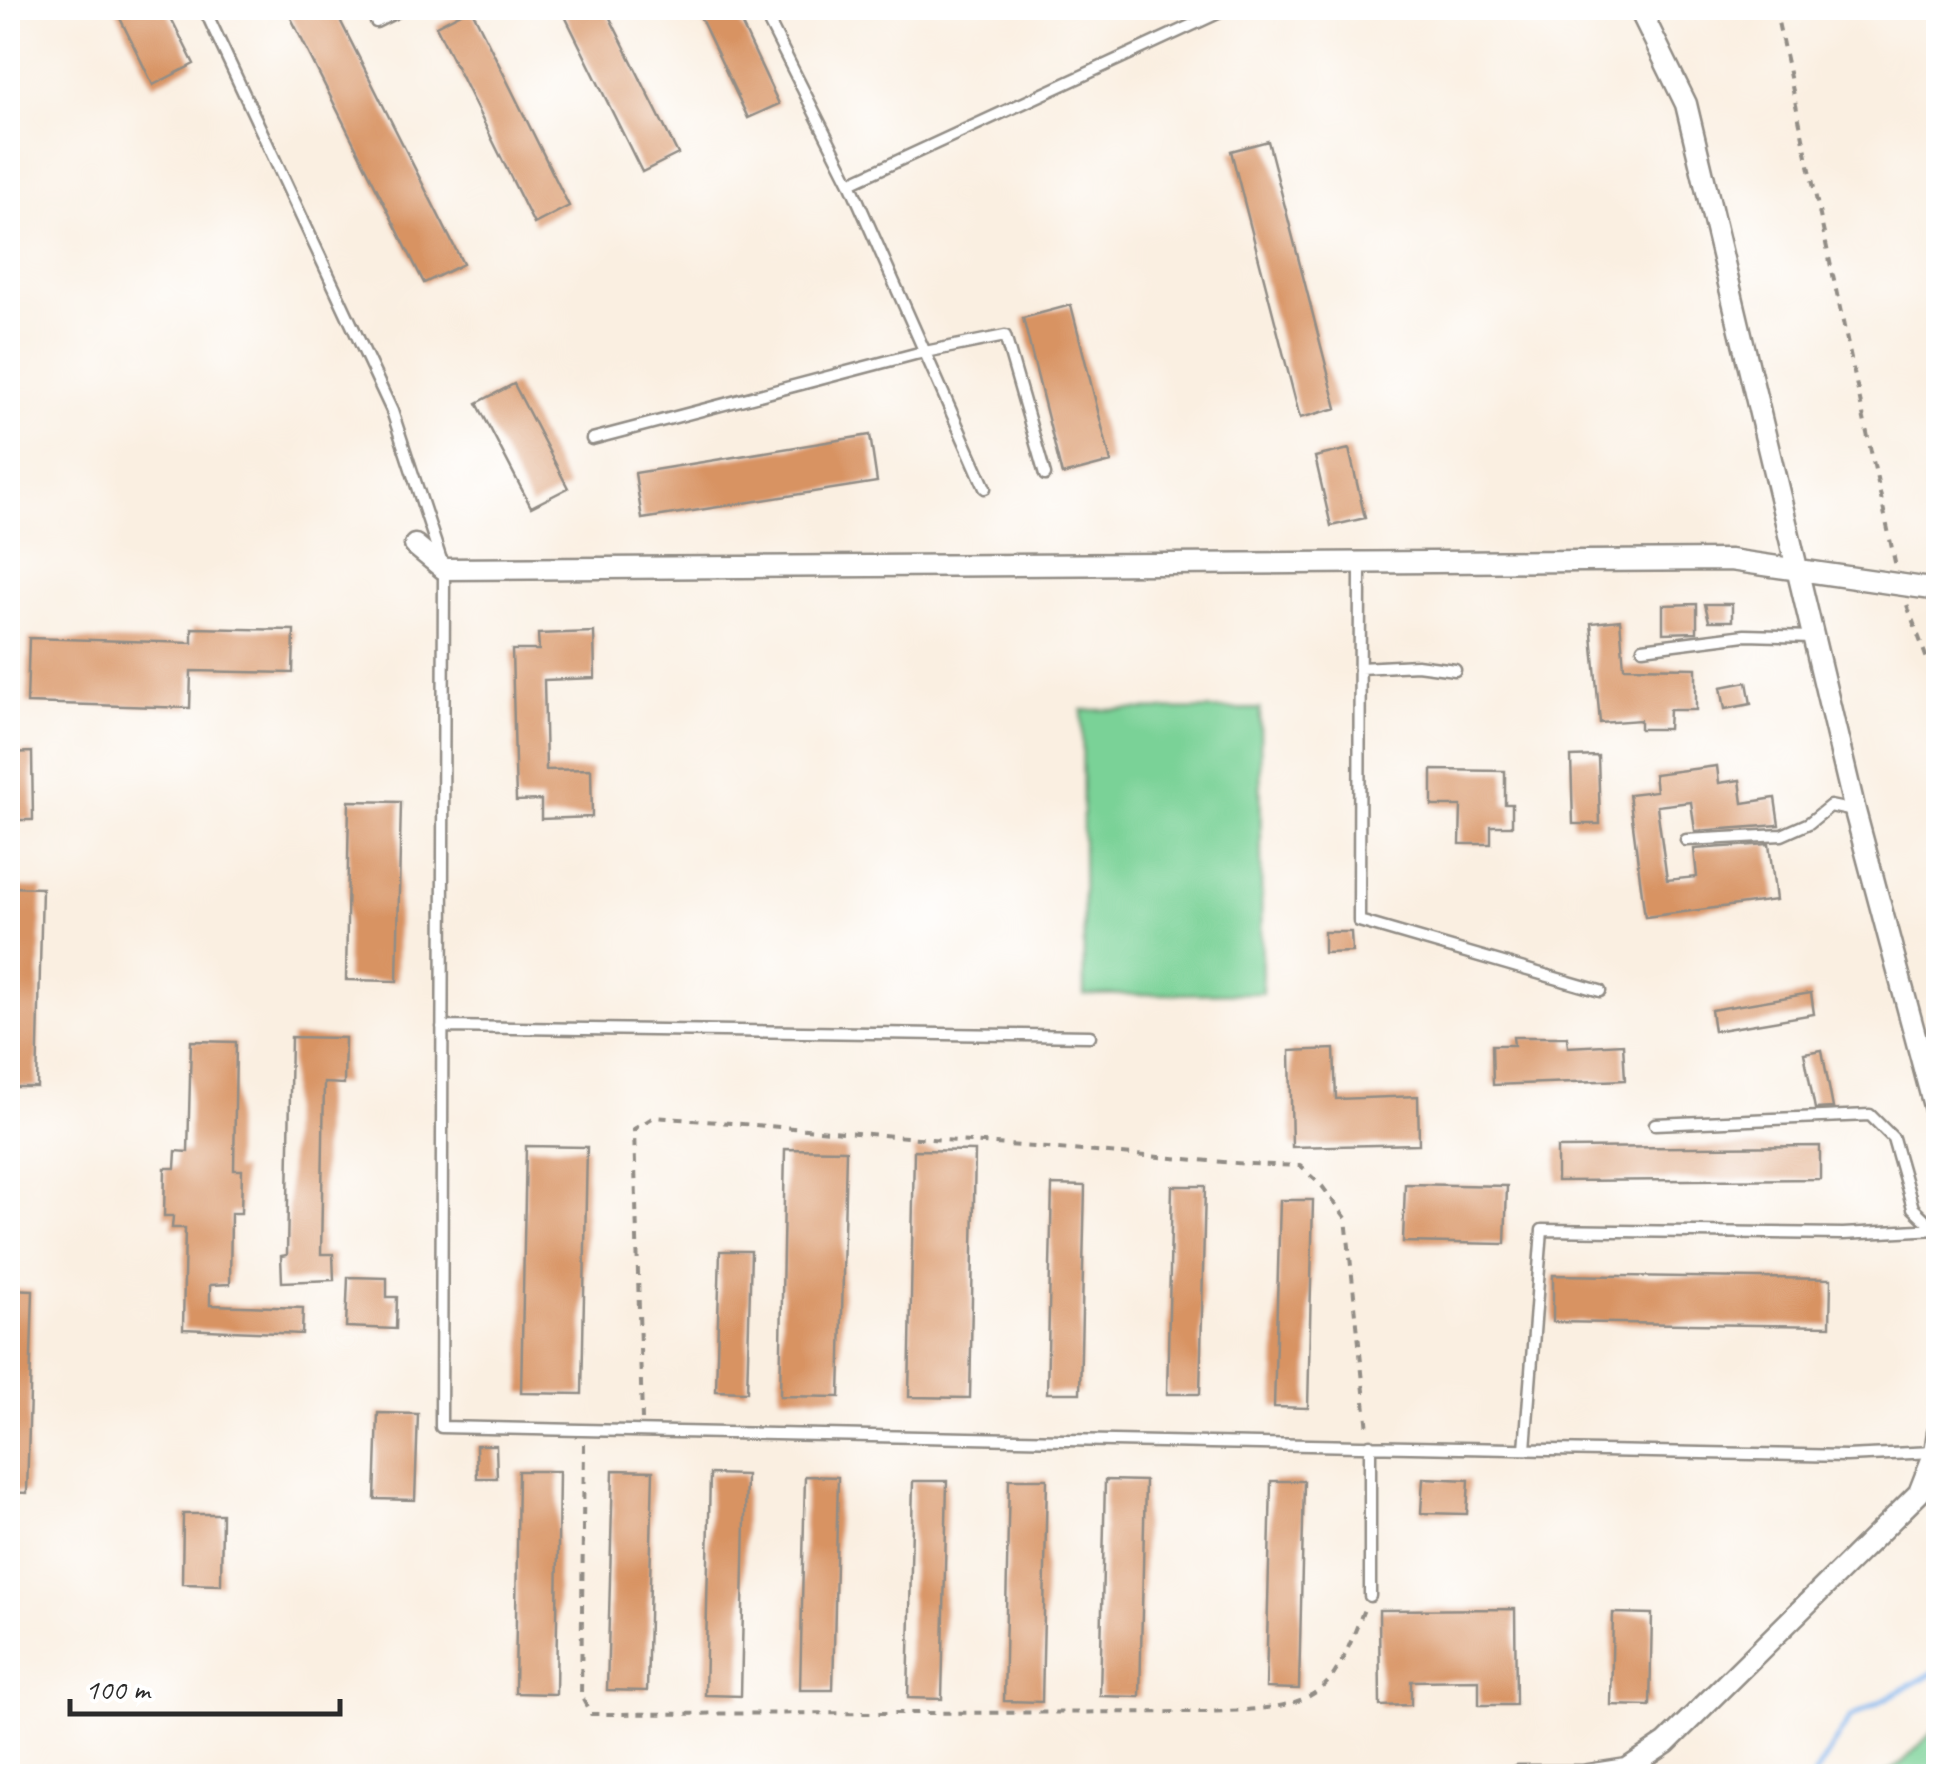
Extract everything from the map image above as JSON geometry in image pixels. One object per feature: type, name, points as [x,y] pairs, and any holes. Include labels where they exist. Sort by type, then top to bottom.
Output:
[{"type":"street","points":[[1639,8],[1686,104],[1855,811],[1938,1121]]},
{"type":"street","points":[[416,546],[444,569],[1730,560],[1938,590]]},
{"type":"street","points":[[1518,1776],[1582,1776],[1628,1769],[1666,1742],[1920,1493],[1937,1443]]},
{"type":"lane","points":[[204,8],[392,412],[444,569],[440,1428],[1846,1456],[1937,1443]]},
{"type":"lane","points":[[376,22],[404,8]]},
{"type":"lane","points":[[762,8],[850,183],[985,488]]},
{"type":"lane","points":[[850,183],[1230,8]]},
{"type":"lane","points":[[592,438],[925,352],[1006,336],[1045,474]]},
{"type":"lane","points":[[1360,563],[1359,920],[1600,990]]},
{"type":"lane","points":[[1643,648],[1744,635],[1813,637]]},
{"type":"lane","points":[[1360,668],[1417,665],[1455,670]]},
{"type":"lane","points":[[1686,840],[1782,836],[1809,823],[1830,806],[1855,811]]},
{"type":"lane","points":[[442,1027],[1090,1036]]},
{"type":"lane","points":[[1655,1124],[1870,1115],[1893,1138],[1913,1208],[1937,1229]]},
{"type":"lane","points":[[1524,1449],[1542,1230],[1843,1234],[1937,1229]]},
{"type":"lane","points":[[1370,1445],[1370,1596]]},
{"type":"path","points":[[1775,8],[1900,583],[1938,689]]},
{"type":"path","points":[[642,1430],[634,1129],[654,1117],[1300,1166],[1322,1186],[1346,1218],[1370,1445]]},
{"type":"path","points":[[584,1430],[581,1696],[591,1714],[1206,1712],[1281,1706],[1317,1692],[1335,1674],[1370,1596]]},
{"type":"green space","points":[[1260,709],[1262,993],[1084,995],[1082,710]]},
{"type":"green space","points":[[1938,1726],[1938,1776],[1880,1776],[1902,1763]]},
{"type":"building","points":[[115,8],[166,8],[194,64],[153,85]]},
{"type":"building","points":[[286,8],[334,8],[463,264],[424,283]]},
{"type":"building","points":[[471,8],[569,206],[534,224],[436,26]]},
{"type":"building","points":[[561,8],[605,8],[678,154],[642,172]]},
{"type":"building","points":[[696,8],[734,8],[779,104],[748,118]]},
{"type":"building","points":[[1268,141],[1337,408],[1300,418],[1231,151]]},
{"type":"building","points":[[1071,305],[1111,462],[1062,475],[1023,318]]},
{"type":"building","points":[[514,384],[568,488],[531,507],[477,403]]},
{"type":"building","points":[[870,435],[877,482],[642,519],[635,473]]},
{"type":"building","points":[[1349,449],[1365,518],[1331,526],[1315,457]]},
{"type":"building","points":[[1697,604],[1697,632],[1663,633],[1663,605]]},
{"type":"building","points":[[1705,604],[1732,604],[1732,621],[1709,621]]},
{"type":"building","points":[[1620,620],[1624,667],[1696,668],[1696,710],[1669,710],[1668,729],[1640,729],[1640,720],[1600,723],[1591,623]]},
{"type":"building","points":[[192,628],[294,630],[293,673],[191,671],[190,708],[27,703],[29,638],[192,643]]},
{"type":"building","points":[[594,632],[595,678],[544,680],[546,770],[591,769],[592,817],[541,819],[541,800],[516,801],[512,650],[539,650],[538,634]]},
{"type":"building","points":[[1747,682],[1751,704],[1725,709],[1721,687]]},
{"type":"building","points":[[32,752],[33,820],[8,820],[8,753]]},
{"type":"building","points":[[1598,756],[1600,824],[1573,824],[1571,757]]},
{"type":"building","points":[[1717,766],[1719,783],[1740,780],[1743,803],[1775,798],[1779,825],[1695,831],[1691,802],[1657,806],[1667,880],[1697,877],[1694,849],[1769,844],[1776,900],[1645,917],[1629,794],[1656,791],[1654,774]]},
{"type":"building","points":[[1432,770],[1505,771],[1505,804],[1512,804],[1512,826],[1491,826],[1491,844],[1460,844],[1461,806],[1432,806]]},
{"type":"building","points":[[349,801],[401,802],[397,981],[346,980]]},
{"type":"building","points":[[8,887],[42,888],[37,1087],[8,1087]]},
{"type":"building","points":[[1324,932],[1351,932],[1352,952],[1324,953]]},
{"type":"building","points":[[1811,993],[1814,1014],[1714,1031],[1711,1010]]},
{"type":"building","points":[[291,1037],[345,1038],[344,1084],[324,1083],[321,1254],[333,1254],[334,1280],[282,1282],[281,1256],[287,1255]]},
{"type":"building","points":[[1513,1037],[1567,1037],[1568,1047],[1623,1044],[1625,1080],[1493,1085],[1492,1045],[1514,1045]]},
{"type":"building","points":[[191,1041],[236,1042],[234,1170],[242,1170],[241,1213],[231,1213],[230,1284],[210,1285],[210,1305],[303,1308],[302,1334],[183,1329],[185,1228],[172,1228],[173,1216],[164,1216],[165,1168],[175,1168],[176,1151],[188,1152]]},
{"type":"building","points":[[1334,1049],[1336,1099],[1418,1096],[1419,1144],[1292,1147],[1290,1051]]},
{"type":"building","points":[[1822,1050],[1833,1108],[1815,1109],[1804,1053]]},
{"type":"building","points":[[526,1146],[587,1147],[582,1394],[521,1393]]},
{"type":"building","points":[[1820,1146],[1820,1179],[1557,1181],[1557,1148]]},
{"type":"building","points":[[785,1149],[846,1150],[840,1397],[780,1396]]},
{"type":"building","points":[[914,1150],[975,1151],[970,1398],[909,1397]]},
{"type":"building","points":[[1405,1184],[1507,1186],[1505,1244],[1403,1242]]},
{"type":"building","points":[[1052,1185],[1085,1186],[1080,1393],[1047,1393]]},
{"type":"building","points":[[1172,1186],[1205,1186],[1200,1394],[1167,1394]]},
{"type":"building","points":[[1280,1200],[1313,1200],[1308,1408],[1274,1407]]},
{"type":"building","points":[[720,1251],[751,1251],[747,1392],[716,1391]]},
{"type":"building","points":[[1553,1275],[1831,1279],[1830,1326],[1553,1322]]},
{"type":"building","points":[[348,1277],[387,1278],[387,1297],[397,1297],[396,1329],[346,1327]]},
{"type":"building","points":[[8,1289],[33,1290],[27,1493],[8,1492]]},
{"type":"building","points":[[378,1413],[418,1414],[415,1500],[375,1499]]},
{"type":"building","points":[[476,1445],[496,1445],[497,1478],[477,1478]]},
{"type":"building","points":[[613,1470],[653,1471],[647,1691],[607,1690]]},
{"type":"building","points":[[518,1471],[559,1471],[556,1694],[515,1693]]},
{"type":"building","points":[[710,1474],[746,1475],[741,1696],[705,1695]]},
{"type":"building","points":[[805,1476],[838,1477],[833,1690],[800,1690]]},
{"type":"building","points":[[1423,1478],[1469,1480],[1467,1514],[1421,1513]]},
{"type":"building","points":[[1009,1479],[1047,1479],[1042,1702],[1004,1701]]},
{"type":"building","points":[[1105,1480],[1145,1481],[1140,1697],[1100,1696]]},
{"type":"building","points":[[913,1481],[947,1481],[942,1699],[908,1698]]},
{"type":"building","points":[[1271,1481],[1304,1481],[1299,1689],[1266,1688]]},
{"type":"building","points":[[183,1514],[222,1514],[221,1585],[182,1584]]},
{"type":"building","points":[[1515,1609],[1516,1705],[1479,1705],[1479,1680],[1411,1681],[1411,1705],[1380,1706],[1379,1610]]},
{"type":"building","points":[[1613,1613],[1652,1614],[1650,1706],[1611,1705]]},
{"type":"waterway","points":[[1814,1776],[1850,1718],[1938,1670]]}]
